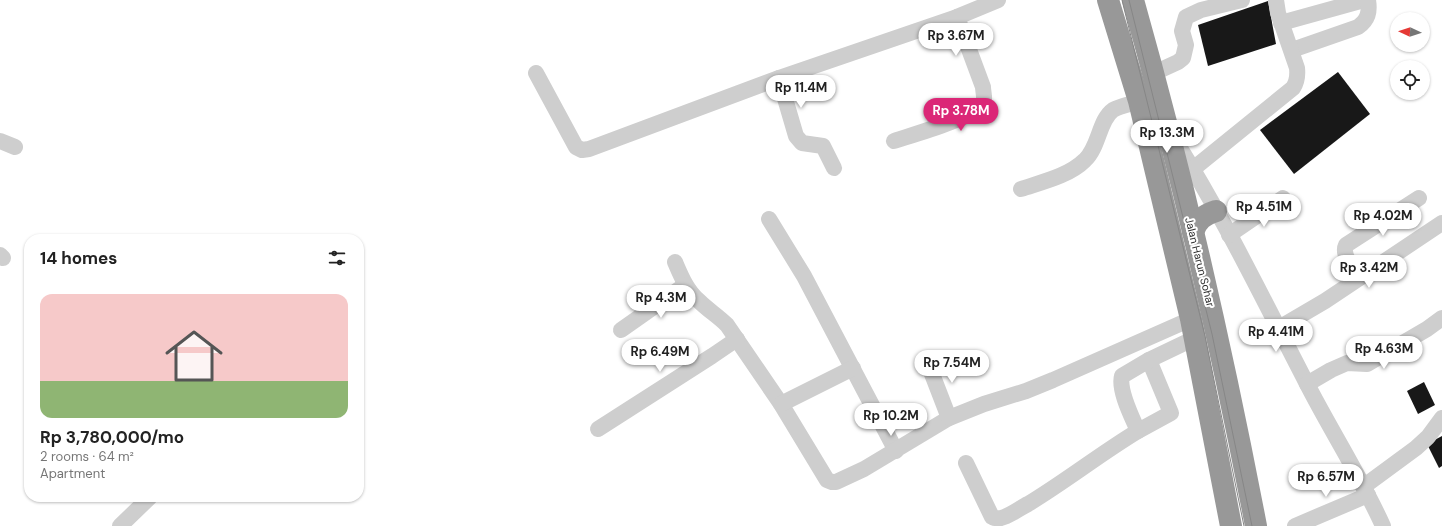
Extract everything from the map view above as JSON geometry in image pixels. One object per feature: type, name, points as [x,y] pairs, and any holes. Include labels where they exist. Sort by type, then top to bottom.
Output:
[{"type":"highway","name":"Jalan Harun Sohar","points":[[1108,0],[1139,101],[1193,328],[1231,526]]},
{"type":"highway","name":"Jalan Harun Sohar","points":[[1133,0],[1154,73],[1165,124],[1193,232],[1234,411],[1256,526]]},
{"type":"highway","points":[[1193,232],[1197,222],[1202,217],[1216,211]]},
{"type":"street","points":[[536,73],[576,147],[582,150],[589,149],[779,78],[957,17],[998,0]]},
{"type":"street","points":[[1154,73],[1178,62],[1183,58],[1186,45],[1182,31],[1186,17],[1201,10],[1242,0]]},
{"type":"street","points":[[1193,169],[1293,88],[1297,82],[1298,75],[1292,50],[1281,23],[1276,0]]},
{"type":"street","points":[[1281,23],[1364,0]]},
{"type":"street","points":[[1292,50],[1358,27],[1368,16],[1370,9],[1368,0]]},
{"type":"street","points":[[894,141],[962,117],[982,104],[984,99],[983,87],[957,17]]},
{"type":"street","points":[[779,78],[796,136],[802,143],[824,146],[834,168]]},
{"type":"street","points":[[1021,189],[1067,173],[1080,165],[1093,151],[1105,120],[1109,114],[1114,109],[1139,101]]},
{"type":"street","points":[[1165,124],[1193,169],[1216,211],[1384,526]]},
{"type":"street","points":[[0,141],[15,147]]},
{"type":"street","points":[[1229,235],[1283,198]]},
{"type":"street","points":[[1359,278],[1344,252],[1346,245],[1419,198]]},
{"type":"street","points":[[770,219],[804,276],[896,451]]},
{"type":"street","points":[[1279,328],[1325,301],[1442,223]]},
{"type":"street","points":[[675,262],[685,285],[698,301],[718,315],[737,339],[781,404],[830,482],[838,482],[864,469],[949,418],[984,404],[1026,391],[1193,328]]},
{"type":"street","points":[[621,330],[685,285]]},
{"type":"street","points":[[1307,384],[1330,370],[1347,363],[1367,364],[1428,329],[1442,318]]},
{"type":"street","points":[[1138,431],[1127,406],[1121,380],[1124,374],[1149,360],[1193,328]]},
{"type":"street","points":[[598,429],[737,339]]},
{"type":"street","points":[[966,462],[992,516],[1000,518],[1049,491],[1107,450],[1171,413],[1149,360]]},
{"type":"street","points":[[927,361],[949,418]]},
{"type":"street","points":[[781,404],[853,368]]},
{"type":"street","points":[[1295,526],[1365,491],[1428,437],[1442,418]]},
{"type":"street","points":[[120,526],[145,502]]},
{"type":"building","points":[[1268,1],[1276,44],[1208,66],[1198,25]]},
{"type":"building","points":[[1338,72],[1370,114],[1294,174],[1260,130]]},
{"type":"building","points":[[1424,382],[1435,405],[1418,414],[1407,391]]},
{"type":"building","points":[[1442,436],[1442,466],[1439,468],[1427,444]]},
{"type":"tram line","points":[[1122,0],[1205,336],[1244,526]]},
{"type":"tram line","points":[[1129,0],[1212,334],[1252,526]]}]
